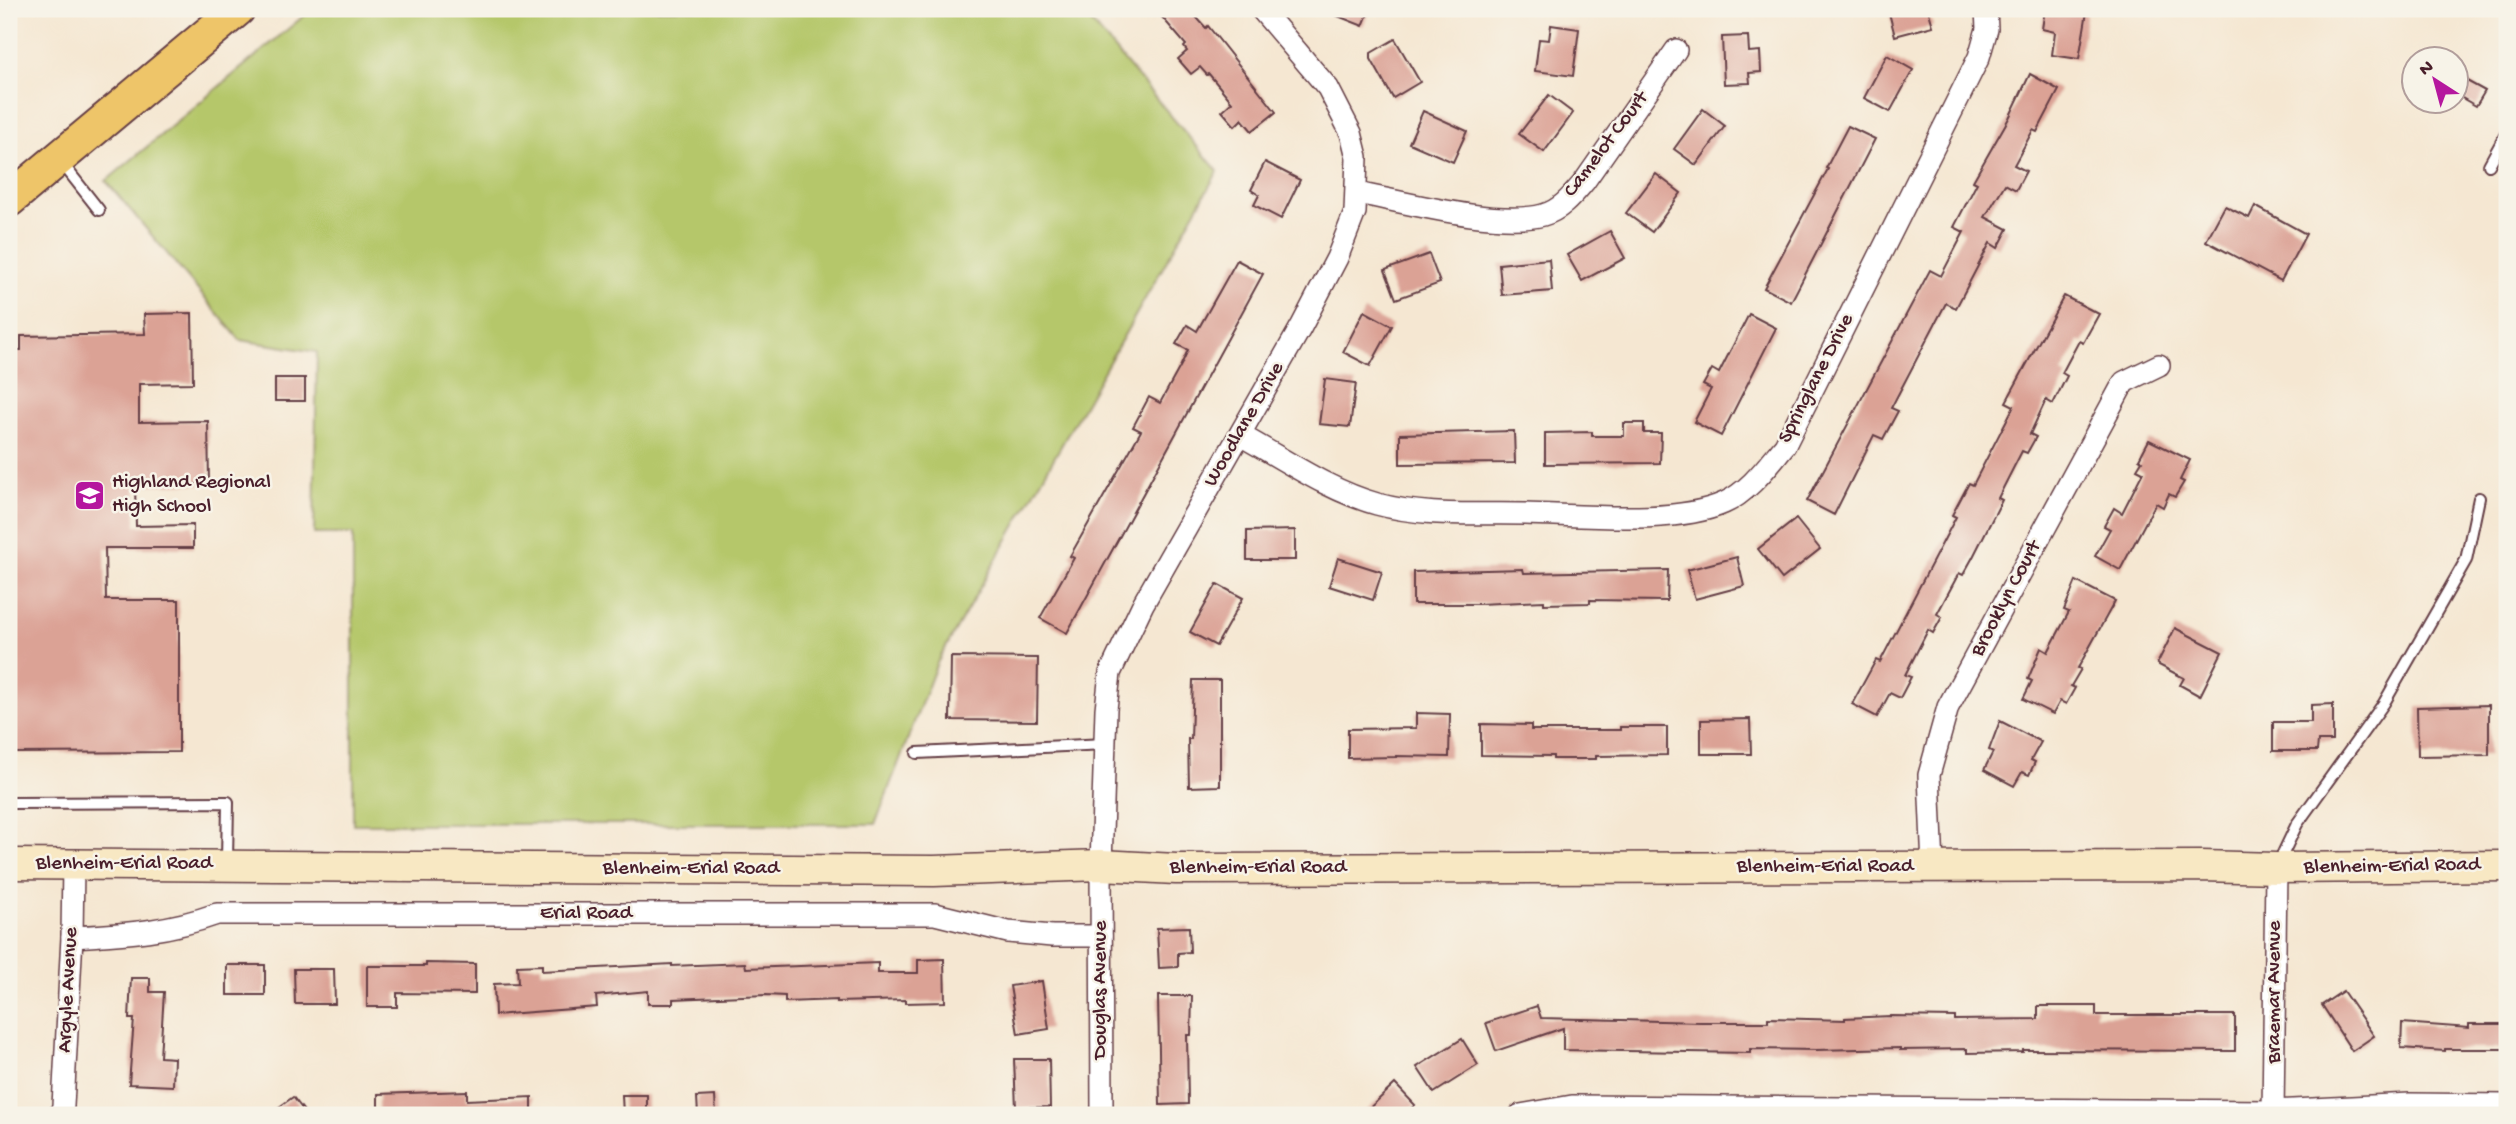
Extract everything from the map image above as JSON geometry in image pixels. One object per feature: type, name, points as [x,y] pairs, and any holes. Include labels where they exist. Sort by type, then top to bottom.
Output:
[{"type":"main road","points":[[9,200],[238,9]]},
{"type":"main road","name":"Blenheim-Erial Road","points":[[9,864],[934,871],[1101,865],[1176,869],[2507,866]]},
{"type":"street","name":"Woodlane Drive","points":[[1101,865],[1110,673],[1143,604],[1301,327],[1337,258],[1355,212],[1357,157],[1351,133],[1328,88],[1261,9]]},
{"type":"street","name":"Springlane Drive","points":[[1240,435],[1339,489],[1377,504],[1422,511],[1661,516],[1706,510],[1727,502],[1753,482],[1785,445],[1979,57],[1987,29],[1986,9]]},
{"type":"street","name":"Camelot Court","points":[[1357,193],[1470,214],[1518,218],[1542,215],[1555,210],[1569,200],[1584,182],[1676,50]]},
{"type":"street","name":"Brooklyn Court","points":[[1933,867],[1929,775],[1948,707],[2124,382],[2158,365]]},
{"type":"street","name":"Argyle Avenue","points":[[61,1115],[72,937],[73,864]]},
{"type":"street","name":"Douglas Avenue","points":[[1101,865],[1102,1115]]},
{"type":"street","name":"Braemar Avenue","points":[[2273,1113],[2276,868]]},
{"type":"street","name":"Erial Road","points":[[72,937],[135,934],[185,926],[216,914],[935,914],[1008,932],[1052,936],[1101,936]]},
{"type":"street","points":[[1520,1115],[1572,1107],[1831,1112],[2273,1113],[2410,1104],[2507,1105]]},
{"type":"lane","points":[[2489,165],[2507,132]]},
{"type":"lane","points":[[58,158],[99,210]]},
{"type":"lane","points":[[2276,868],[2297,824],[2384,703],[2466,560],[2479,498]]},
{"type":"lane","points":[[917,753],[1105,744]]},
{"type":"lane","points":[[9,803],[228,802],[226,865]]},
{"type":"green space","points":[[312,9],[1080,9],[1218,171],[937,663],[875,824],[353,824],[353,534],[314,534],[317,352],[240,340],[106,181]]},
{"type":"building","points":[[1155,9],[1189,9],[1206,28],[1208,26],[1276,112],[1252,131],[1242,119],[1235,126],[1222,111],[1232,102],[1209,74],[1200,67],[1191,74],[1178,59],[1187,51],[1184,47],[1186,45]]},
{"type":"building","points":[[1320,9],[1370,9],[1363,26]]},
{"type":"building","points":[[1888,9],[1928,9],[1933,26],[1895,36]]},
{"type":"building","points":[[2045,9],[2087,12],[2079,59],[2052,55],[2055,32],[2042,29]]},
{"type":"building","points":[[1551,25],[1579,29],[1573,76],[1535,71],[1539,39],[1549,40]]},
{"type":"building","points":[[1748,36],[1749,52],[1760,51],[1761,72],[1749,73],[1750,83],[1724,84],[1722,37]]},
{"type":"building","points":[[1395,39],[1420,82],[1393,98],[1371,59],[1371,53]]},
{"type":"building","points":[[1887,55],[1913,70],[1890,112],[1864,98]]},
{"type":"building","points":[[2030,74],[2059,90],[2037,132],[2033,130],[2014,165],[2026,171],[2016,190],[2005,184],[1985,217],[2008,229],[1998,248],[1990,243],[1956,308],[1946,303],[1891,408],[1898,411],[1883,439],[1874,435],[1834,515],[1807,501],[1930,270],[1941,276],[1964,232],[1954,227],[1977,183],[1973,181],[2009,118]]},
{"type":"building","points":[[2470,83],[2485,91],[2476,106],[2470,103]]},
{"type":"building","points":[[1549,95],[1573,113],[1544,152],[1519,134]]},
{"type":"building","points":[[1703,109],[1725,126],[1696,165],[1674,149]]},
{"type":"building","points":[[1423,111],[1467,131],[1453,162],[1409,143]]},
{"type":"building","points":[[1848,126],[1875,139],[1791,302],[1764,288]]},
{"type":"building","points":[[1265,162],[1300,180],[1281,219],[1254,205],[1259,195],[1251,190]]},
{"type":"building","points":[[1656,174],[1681,193],[1652,232],[1626,213]]},
{"type":"building","points":[[2225,206],[2249,218],[2255,206],[2306,234],[2281,281],[2206,241]]},
{"type":"building","points":[[1610,231],[1625,258],[1582,281],[1567,255]]},
{"type":"building","points":[[1429,254],[1440,283],[1396,299],[1385,270]]},
{"type":"building","points":[[1549,259],[1552,291],[1502,295],[1499,264]]},
{"type":"building","points":[[1237,260],[1263,274],[1067,633],[1040,618],[1074,558],[1070,556],[1141,431],[1133,427],[1149,397],[1160,403],[1181,365],[1188,350],[1176,344],[1187,325],[1197,331]]},
{"type":"building","points":[[2064,296],[2099,314],[2083,343],[2079,341],[2062,373],[2067,376],[2053,404],[2046,400],[2030,434],[2036,437],[2027,453],[2022,451],[1998,498],[2002,500],[1973,557],[1963,575],[1959,573],[1937,614],[1942,617],[1933,633],[1928,630],[1905,675],[1911,677],[1900,698],[1890,693],[1877,717],[1852,704],[1876,660],[1880,662],[1956,517],[1952,515],[1969,483],[1973,485],[2014,406],[2006,402]]},
{"type":"building","points":[[1364,311],[1392,326],[1370,366],[1343,352]]},
{"type":"building","points":[[192,313],[193,383],[139,384],[139,422],[208,421],[209,484],[135,485],[136,526],[193,525],[193,548],[105,548],[106,600],[179,600],[179,752],[9,753],[9,350],[21,350],[21,336],[145,334],[144,314]]},
{"type":"building","points":[[1749,314],[1776,328],[1721,436],[1694,422],[1711,389],[1703,385],[1712,369],[1719,373]]},
{"type":"building","points":[[275,378],[305,378],[305,401],[275,401]]},
{"type":"building","points":[[1325,379],[1356,383],[1350,427],[1319,424]]},
{"type":"building","points":[[1624,423],[1644,423],[1644,433],[1661,433],[1660,463],[1545,464],[1545,433],[1592,432],[1592,436],[1624,436]]},
{"type":"building","points":[[1514,431],[1515,463],[1400,464],[1400,434]]},
{"type":"building","points":[[2149,440],[2190,460],[2180,480],[2184,482],[2175,497],[2169,494],[2163,507],[2156,503],[2120,570],[2095,556],[2110,529],[2104,526],[2114,508],[2122,513],[2143,472],[2137,469]]},
{"type":"building","points":[[1796,519],[1820,549],[1782,579],[1758,549]]},
{"type":"building","points":[[1295,530],[1295,560],[1247,560],[1247,531]]},
{"type":"building","points":[[1737,557],[1744,586],[1695,599],[1687,570]]},
{"type":"building","points":[[1338,558],[1382,572],[1373,600],[1329,586]]},
{"type":"building","points":[[1523,569],[1524,573],[1668,570],[1667,601],[1413,604],[1413,572]]},
{"type":"building","points":[[2076,581],[2115,601],[2078,668],[2081,669],[2071,686],[2075,688],[2066,704],[2060,701],[2053,714],[2023,699],[2032,681],[2028,679],[2041,648],[2048,652],[2069,612],[2064,610]]},
{"type":"building","points":[[1217,584],[1243,598],[1216,646],[1190,632]]},
{"type":"building","points":[[2175,628],[2222,652],[2200,696],[2180,685],[2184,678],[2157,664]]},
{"type":"building","points":[[951,657],[1038,658],[1037,721],[950,720]]},
{"type":"building","points":[[1193,680],[1220,680],[1220,786],[1189,787],[1188,739],[1191,739]]},
{"type":"building","points":[[2333,704],[2333,741],[2318,741],[2317,751],[2273,751],[2273,722],[2311,722],[2311,705]]},
{"type":"building","points":[[2489,705],[2489,755],[2418,756],[2417,707]]},
{"type":"building","points":[[1416,713],[1450,714],[1449,757],[1348,758],[1348,729],[1416,728]]},
{"type":"building","points":[[1750,719],[1751,754],[1701,754],[1701,720]]},
{"type":"building","points":[[2000,721],[2041,742],[2031,760],[2035,762],[2029,775],[2022,772],[2014,786],[1984,770],[1993,752],[1989,750]]},
{"type":"building","points":[[1481,724],[1531,725],[1531,730],[1667,727],[1667,755],[1553,759],[1553,756],[1481,755]]},
{"type":"building","points":[[1189,927],[1190,952],[1178,953],[1178,967],[1159,968],[1157,928]]},
{"type":"building","points":[[944,959],[945,1002],[785,1002],[785,996],[766,995],[673,999],[673,1004],[648,1004],[648,991],[596,996],[597,1007],[495,1015],[494,984],[518,983],[517,966],[542,965],[542,971],[672,964],[745,963],[746,968],[878,963],[878,973],[918,973],[918,960]]},
{"type":"building","points":[[426,963],[475,964],[475,994],[397,993],[397,1007],[367,1007],[367,966],[426,966]]},
{"type":"building","points":[[227,965],[265,965],[265,995],[227,995]]},
{"type":"building","points":[[294,969],[334,969],[335,1004],[295,1004]]},
{"type":"building","points":[[131,978],[150,978],[150,992],[164,992],[160,1057],[174,1058],[173,1086],[129,1084],[134,1019],[129,1019]]},
{"type":"building","points":[[1042,981],[1049,1029],[1018,1034],[1010,986]]},
{"type":"building","points":[[2343,991],[2374,1036],[2352,1051],[2322,1005]]},
{"type":"building","points":[[1158,996],[1192,996],[1191,1035],[1187,1035],[1188,1104],[1160,1105]]},
{"type":"building","points":[[1537,1006],[1541,1018],[1768,1022],[1768,1018],[1845,1020],[1891,1016],[1955,1017],[1955,1020],[2038,1019],[2038,1006],[2096,1006],[2096,1015],[2235,1015],[2235,1051],[2023,1050],[1967,1053],[1967,1049],[1900,1048],[1750,1049],[1750,1053],[1563,1050],[1563,1028],[1496,1051],[1486,1023]]},
{"type":"building","points":[[2402,1023],[2469,1028],[2469,1024],[2507,1024],[2507,1049],[2445,1051],[2401,1048]]},
{"type":"building","points":[[1462,1039],[1478,1065],[1434,1093],[1417,1067]]},
{"type":"building","points":[[1014,1059],[1049,1059],[1050,1107],[1016,1108]]},
{"type":"building","points":[[1395,1084],[1415,1105],[1404,1115],[1362,1115]]},
{"type":"building","points":[[467,1091],[467,1100],[532,1097],[532,1115],[378,1115],[378,1094]]},
{"type":"building","points":[[622,1095],[647,1095],[647,1115],[623,1115]]},
{"type":"building","points":[[715,1096],[716,1115],[698,1115],[697,1097]]},
{"type":"building","points":[[293,1097],[307,1115],[268,1115]]},
{"type":"place","name":"Highland Regional High School","points":[[89,495]]}]
